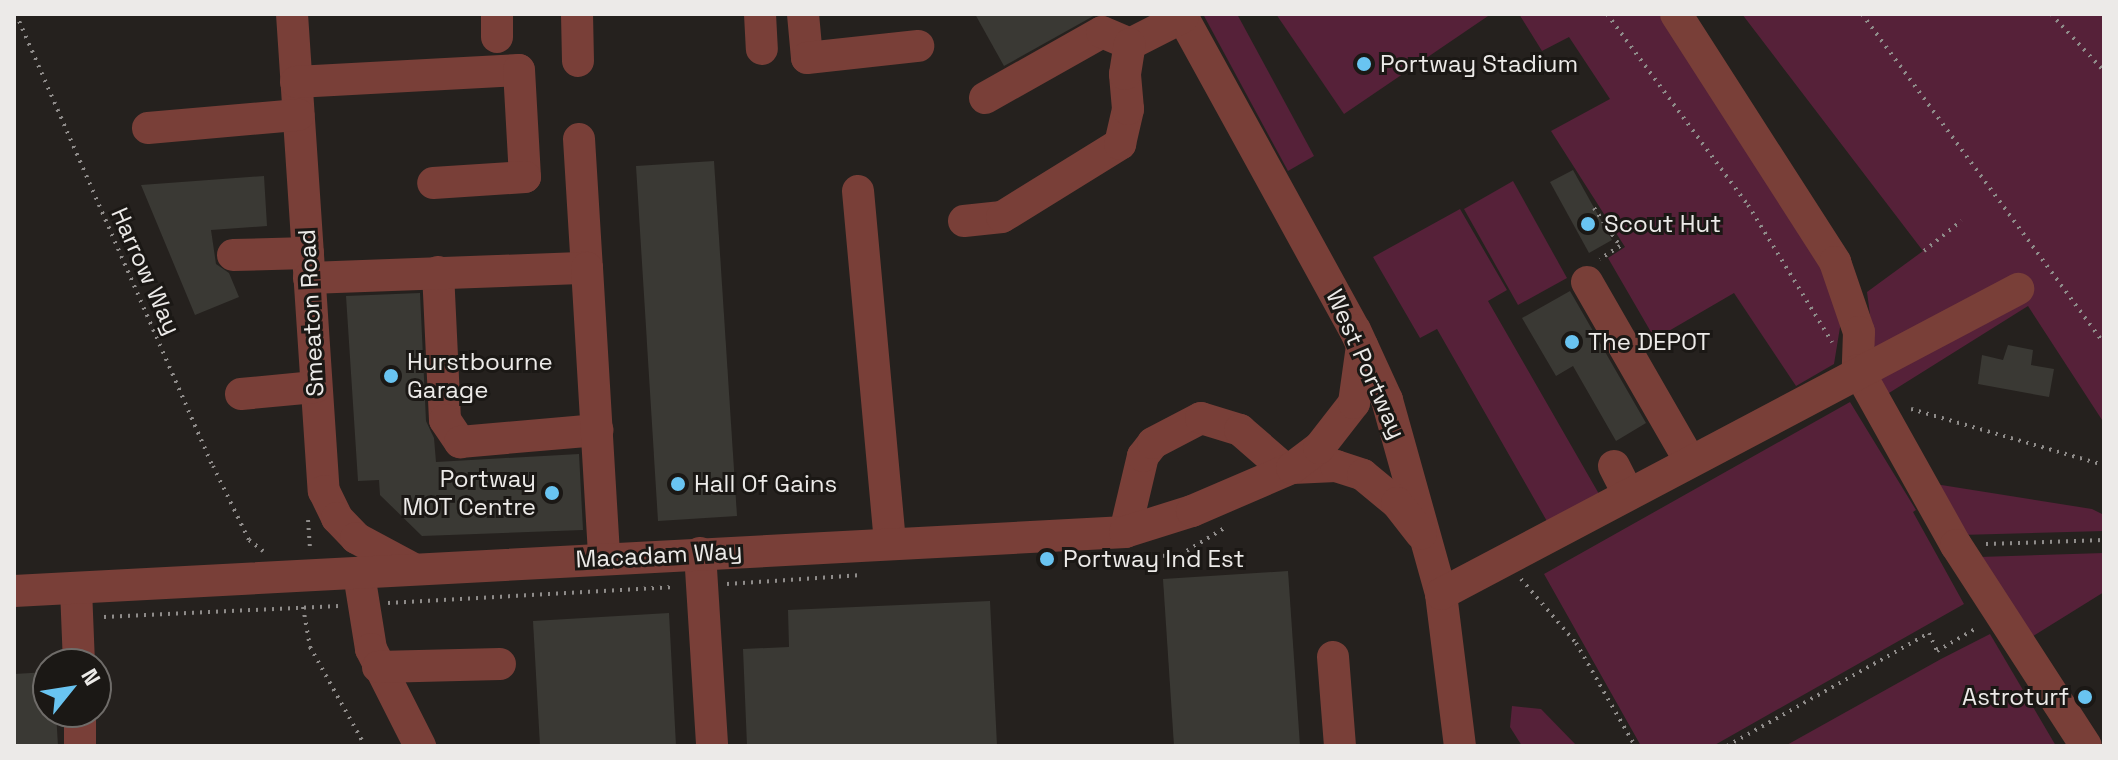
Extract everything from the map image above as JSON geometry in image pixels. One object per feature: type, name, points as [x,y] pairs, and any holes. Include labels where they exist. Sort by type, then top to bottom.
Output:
[{"type":"street","name":"Smeaton Road","points":[[292,14],[320,474],[329,505],[356,538],[412,568]]},
{"type":"street","points":[[577,14],[578,61]]},
{"type":"street","points":[[760,14],[762,49]]},
{"type":"street","points":[[803,14],[807,58],[918,46]]},
{"type":"street","points":[[1676,14],[1835,262],[1859,332],[1858,370],[1956,545],[2086,746]]},
{"type":"street","points":[[1130,44],[1182,16]]},
{"type":"street","name":"West Portway","points":[[1182,16],[1362,346],[1401,439],[1441,594],[1460,746]]},
{"type":"street","points":[[985,98],[1102,32],[1130,44]]},
{"type":"street","points":[[964,221],[1002,217],[1120,144],[1128,109],[1125,74],[1130,44]]},
{"type":"street","points":[[296,82],[519,70],[525,177],[433,183]]},
{"type":"street","points":[[148,128],[298,115]]},
{"type":"street","points":[[579,139],[604,557]]},
{"type":"street","points":[[858,191],[890,542]]},
{"type":"street","points":[[233,255],[308,266],[438,272],[587,268]]},
{"type":"street","points":[[438,272],[445,420],[451,434],[460,442],[597,430]]},
{"type":"street","points":[[1587,282],[1690,461]]},
{"type":"street","points":[[1441,594],[1504,559],[1621,479],[1690,461],[1858,370],[2018,289]]},
{"type":"street","points":[[1289,469],[1319,448],[1348,415],[1359,385],[1362,346]]},
{"type":"street","points":[[241,394],[315,387]]},
{"type":"street","points":[[1125,532],[1143,456],[1153,443],[1201,418],[1240,430],[1289,469],[1336,466],[1363,475],[1397,503],[1429,544]]},
{"type":"street","name":"Macadam Way","points":[[14,591],[359,574],[604,557],[1125,532],[1192,511],[1289,469]]},
{"type":"street","points":[[700,553],[712,746]]},
{"type":"street","points":[[359,574],[378,667],[420,746]]},
{"type":"street","points":[[76,589],[78,648]]},
{"type":"street","points":[[1333,657],[1340,746]]},
{"type":"street","points":[[378,667],[500,664]]},
{"type":"path","name":"Harrow Way","points":[[16,14],[122,264],[249,540]]},
{"type":"path","points":[[1607,14],[1748,205],[1825,334],[1858,370]]},
{"type":"path","points":[[1862,14],[2104,344]]},
{"type":"path","points":[[2051,14],[2104,71]]},
{"type":"path","points":[[1587,282],[1580,271],[1620,246],[1594,208]]},
{"type":"path","points":[[1924,251],[1961,221]]},
{"type":"path","points":[[1904,407],[2104,465]]},
{"type":"path","points":[[1956,545],[2104,540]]},
{"type":"path","points":[[1504,559],[1576,643],[1635,746]]},
{"type":"path","points":[[297,577],[310,647],[365,746]]},
{"type":"path","points":[[1727,746],[1929,633],[1937,651],[2000,614]]},
{"type":"shaded area","points":[[1203,14],[1237,14],[1314,156],[1288,171]]},
{"type":"shaded area","name":"Portway Stadium","points":[[1276,14],[1491,14],[1344,114]]},
{"type":"shaded area","points":[[1519,14],[1666,14],[1808,225],[1843,309],[1834,364],[1796,386],[1734,293],[1655,339],[1608,258],[1625,247],[1551,131],[1610,99],[1569,37],[1542,51]]},
{"type":"shaded area","points":[[1742,14],[2104,14],[2104,423],[2028,306],[1881,398],[1867,292],[1923,251]]},
{"type":"shaded area","points":[[1513,181],[1567,278],[1518,305],[1464,209]]},
{"type":"shaded area","points":[[1460,209],[1507,290],[1488,301],[1599,494],[1548,523],[1437,329],[1420,338],[1373,257]]},
{"type":"shaded area","points":[[1850,402],[1916,510],[1913,512],[1964,604],[1713,746],[1641,746],[1544,574]]},
{"type":"shaded area","points":[[1935,484],[2092,509],[2104,515],[2104,531],[1960,535]]},
{"type":"shaded area","points":[[2104,553],[2104,592],[2030,638],[1979,557]]},
{"type":"shaded area","points":[[1990,634],[2056,746],[1785,746],[1941,659]]},
{"type":"shaded area","points":[[1512,706],[1541,709],[1577,746],[1522,746],[1510,727]]},
{"type":"building","points":[[975,14],[1097,14],[1004,66]]},
{"type":"building","points":[[714,161],[737,516],[658,521],[636,166]]},
{"type":"building","name":"Scout Hut","points":[[1573,170],[1612,240],[1589,253],[1550,182]]},
{"type":"building","points":[[264,176],[267,226],[211,230],[216,264],[229,273],[239,297],[195,315],[141,185]]},
{"type":"building","name":"The DEPOT","points":[[1570,291],[1646,423],[1616,441],[1573,366],[1556,376],[1522,318]]},
{"type":"building","name":"Hurstbourne Garage","points":[[420,293],[426,421],[434,438],[436,462],[579,454],[583,530],[422,536],[380,495],[379,480],[358,481],[346,296]]},
{"type":"building","points":[[2008,345],[2033,350],[2031,365],[2054,369],[2049,397],[1978,384],[1982,355],[2003,360]]},
{"type":"building","points":[[1288,571],[1300,746],[1174,746],[1163,579]]},
{"type":"building","points":[[990,601],[997,746],[747,746],[743,649],[789,647],[788,610]]},
{"type":"building","points":[[669,613],[676,746],[540,746],[533,621]]},
{"type":"building","points":[[32,673],[32,728],[57,728],[58,746],[14,746],[14,674]]},
{"type":"place","name":"Portway Stadium","points":[[1364,64]]},
{"type":"place","name":"Scout Hut","points":[[1588,224]]},
{"type":"place","name":"The DEPOT","points":[[1572,342]]},
{"type":"place","name":"Hurstbourne Garage","points":[[391,376]]},
{"type":"place","name":"Hall Of Gains","points":[[678,484]]},
{"type":"place","name":"Portway MOT Centre","points":[[552,493]]},
{"type":"place","name":"Portway Ind Est","points":[[1047,559]]},
{"type":"place","name":"Astroturf","points":[[2085,697]]}]
